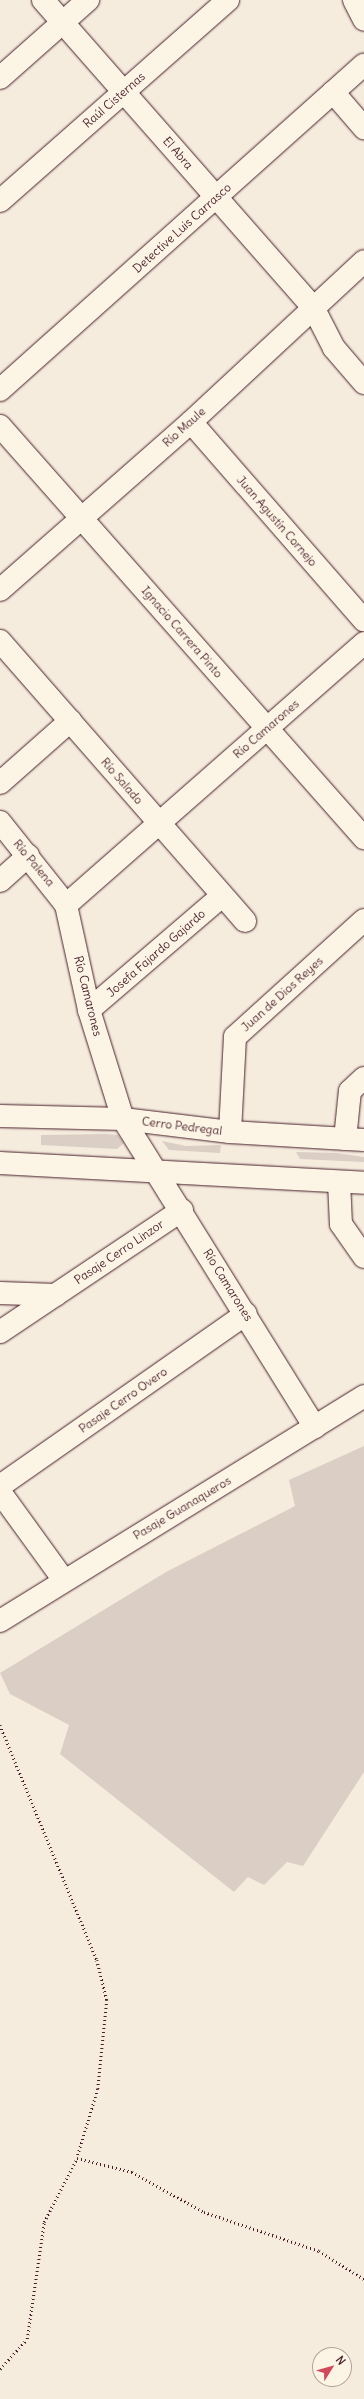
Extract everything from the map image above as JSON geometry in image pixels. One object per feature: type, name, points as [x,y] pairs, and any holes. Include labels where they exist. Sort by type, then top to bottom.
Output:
[{"type":"street","name":"El Abra","points":[[43,0],[313,306],[334,348],[364,383]]},
{"type":"street","points":[[0,78],[88,0]]},
{"type":"street","name":"Raúl Cisternas","points":[[0,200],[228,0]]},
{"type":"street","points":[[354,0],[364,20]]},
{"type":"street","name":"Detective Luis Carrasco","points":[[0,390],[217,198],[364,65]]},
{"type":"street","points":[[333,92],[364,128]]},
{"type":"street","name":"Río Maule","points":[[0,590],[80,517],[191,422],[313,306],[364,261]]},
{"type":"street","name":"Juan Agustín Cornejo","points":[[191,422],[364,620]]},
{"type":"street","name":"Ignacio Carrera Pinto","points":[[0,426],[364,838]]},
{"type":"street","name":"Río Salado","points":[[0,641],[245,922]]},
{"type":"street","name":"Río Camarones","points":[[315,1427],[158,1170],[123,1119],[90,1010],[66,905],[364,643]]},
{"type":"street","points":[[0,783],[70,721]]},
{"type":"street","name":"Río Palena","points":[[0,822],[66,905]]},
{"type":"street","points":[[0,881],[28,856]]},
{"type":"street","name":"Josefa Fajardo Gajardo","points":[[90,1010],[222,896]]},
{"type":"street","name":"Juan de Dios Reyes","points":[[230,1132],[236,1037],[364,920]]},
{"type":"street","points":[[355,1139],[350,1091],[364,1078]]},
{"type":"street","name":"Cerro Pedregal","points":[[0,1116],[123,1119],[230,1132],[355,1139]]},
{"type":"street","points":[[0,1163],[158,1170],[364,1183]]},
{"type":"street","points":[[339,1182],[341,1224],[364,1257]]},
{"type":"street","name":"Pasaje Cerro Linzor","points":[[0,1332],[182,1210]]},
{"type":"street","points":[[0,1293],[56,1295]]},
{"type":"street","name":"Pasaje Cerro Overo","points":[[0,1486],[246,1314]]},
{"type":"street","name":"Pasaje Guanaqueros","points":[[0,1621],[63,1579],[364,1396]]},
{"type":"street","points":[[0,1492],[63,1579]]},
{"type":"path","points":[[0,1724],[97,1960],[107,2000],[98,2089],[77,2158],[44,2222],[27,2339],[0,2369]]},
{"type":"path","points":[[77,2158],[132,2172],[204,2212],[319,2251],[364,2279]]},
{"type":"shaded area","points":[[41,1135],[118,1135],[124,1143],[117,1149],[41,1145]]},
{"type":"shaded area","points":[[162,1141],[186,1146],[221,1145],[220,1153],[169,1150]]},
{"type":"shaded area","points":[[296,1152],[336,1153],[364,1157],[364,1162],[300,1159]]},
{"type":"shaded area","points":[[364,1446],[364,1772],[303,1866],[287,1862],[264,1885],[248,1877],[234,1892],[60,1754],[69,1725],[10,1694],[0,1673],[166,1572],[295,1506],[289,1480]]}]
